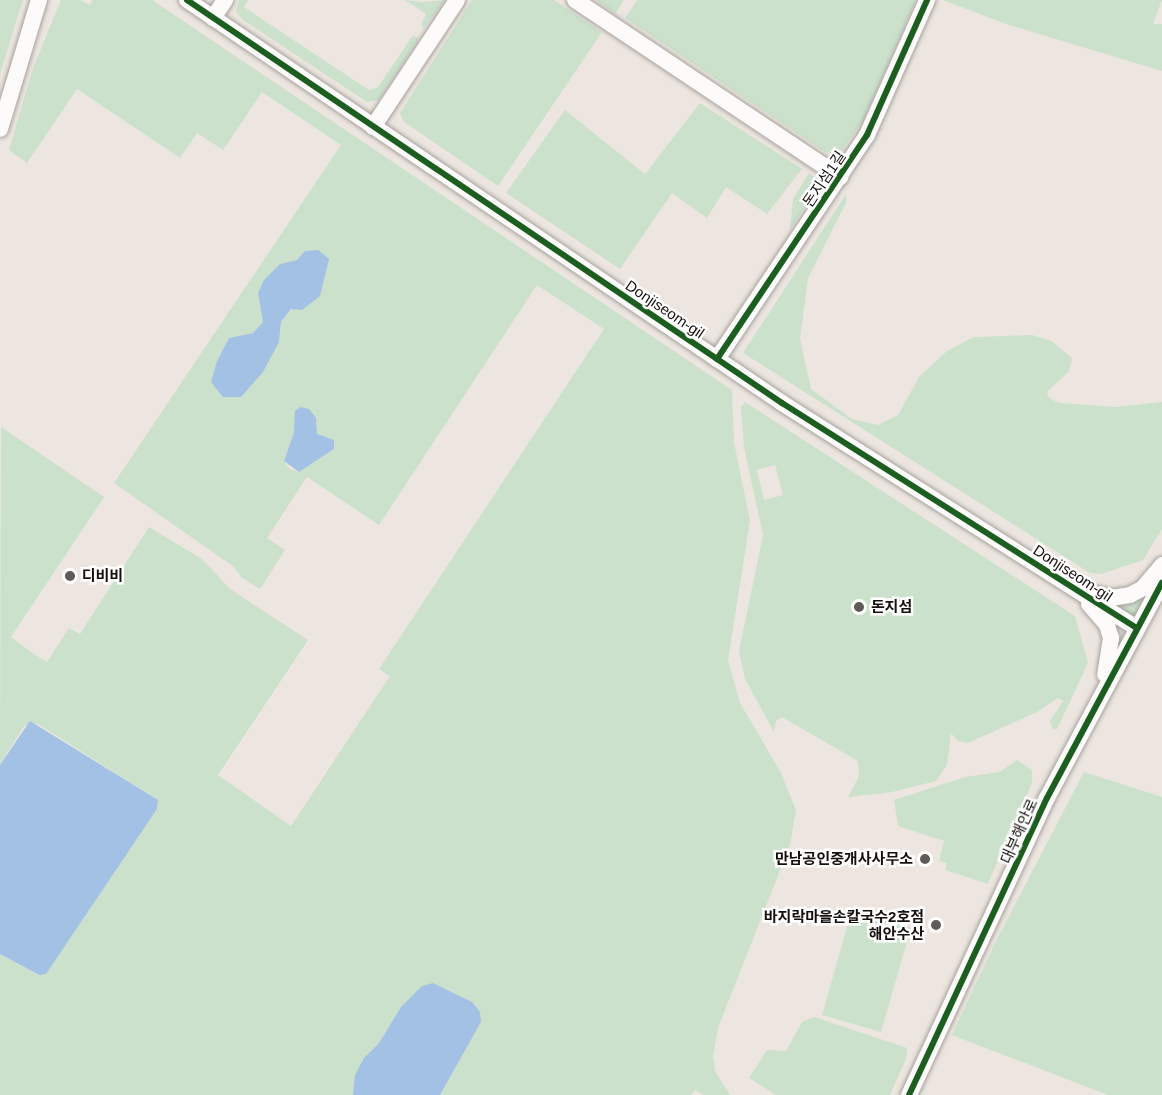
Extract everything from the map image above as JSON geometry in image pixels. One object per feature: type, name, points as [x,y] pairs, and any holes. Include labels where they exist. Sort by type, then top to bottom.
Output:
[{"type":"street","points":[[0,129],[39,0]]},
{"type":"street","name":"Donjiseom-gil","points":[[187,0],[717,359],[1137,628]]},
{"type":"street","points":[[213,18],[225,0]]},
{"type":"street","points":[[373,127],[457,0]]},
{"type":"street","name":"돈지섬1길","points":[[575,0],[840,177]]},
{"type":"street","name":"돈지섬1길","points":[[717,359],[840,177],[878,115],[927,0]]},
{"type":"street","points":[[1077,590],[1111,597],[1126,596],[1143,588],[1162,565]]},
{"type":"street","name":"대부해안로","points":[[909,1095],[1047,798],[1162,583]]},
{"type":"street","points":[[1077,590],[1103,620],[1112,638],[1095,709]]},
{"type":"green space","points":[[0,0],[23,0],[0,74]]},
{"type":"green space","points":[[61,0],[80,0],[90,5],[92,0],[152,0],[732,390],[734,442],[750,521],[728,660],[740,703],[780,771],[796,810],[790,845],[718,1028],[713,1056],[715,1071],[730,1095],[704,1095],[695,1090],[691,1095],[440,1095],[481,1022],[472,1002],[433,983],[401,1007],[379,1043],[364,1058],[353,1095],[0,1095],[0,954],[38,975],[50,967],[157,809],[158,800],[38,724],[24,726],[0,765],[1,427],[104,497],[11,637],[34,654],[47,662],[69,628],[80,634],[149,527],[202,559],[230,589],[308,640],[218,775],[291,826],[390,676],[379,669],[604,329],[537,285],[379,525],[307,477],[267,538],[285,550],[260,589],[242,578],[234,567],[114,483],[341,145],[262,92],[223,150],[197,133],[180,158],[77,89],[27,163],[9,150],[33,68]],"holes":[[[297,260],[302,310],[292,308],[281,323],[279,342],[217,361],[229,338],[253,333],[263,322],[258,292],[280,264]],[[316,418],[317,434],[334,449],[299,472],[290,469],[284,461],[294,432]]]},
{"type":"green space","points":[[239,0],[248,0],[244,7],[369,90],[378,87],[413,35],[419,39],[379,100],[367,102],[243,20],[236,12]]},
{"type":"green space","points":[[405,0],[423,2],[445,0],[424,28],[421,25],[426,14]]},
{"type":"green space","points":[[472,0],[554,0],[602,32],[498,186],[404,122],[400,113]]},
{"type":"green space","points":[[596,0],[624,0],[615,14]]},
{"type":"green space","points":[[637,0],[915,0],[915,2],[863,121],[842,150],[834,154],[825,152],[625,18]]},
{"type":"green space","points":[[943,0],[1162,0],[1153,24],[1162,24],[1162,71],[1003,23]]},
{"type":"green space","points":[[700,103],[802,169],[767,214],[726,187],[707,218],[672,193],[620,269],[506,193],[565,110],[645,174]]},
{"type":"green space","points":[[809,173],[816,178],[817,188],[790,230],[793,199]]},
{"type":"green space","points":[[846,194],[846,203],[808,278],[800,339],[811,389],[852,419],[878,425],[898,415],[919,377],[947,351],[974,337],[1032,335],[1051,341],[1072,358],[1069,371],[1047,392],[1049,398],[1059,403],[1117,407],[1162,402],[1162,529],[1143,560],[1101,574],[1090,573],[743,353]]},
{"type":"green space","points":[[745,402],[1075,616],[1088,663],[1057,729],[1053,729],[1050,721],[1063,701],[1058,698],[1037,712],[968,743],[958,741],[951,733],[947,765],[936,781],[892,792],[848,797],[859,776],[858,761],[782,717],[776,721],[774,732],[745,679],[739,651],[763,535],[744,447],[741,407]],"holes":[[[775,465],[783,495],[764,500],[757,470]]]},
{"type":"green space","points":[[1151,587],[1134,617],[1111,604],[1133,603]]},
{"type":"green space","points":[[1017,760],[1032,770],[1032,783],[988,884],[945,870],[947,863],[939,861],[944,841],[898,826],[894,800],[965,777],[1000,772]]},
{"type":"green space","points":[[1084,772],[1162,797],[1162,1095],[1108,1095],[952,1035],[996,941]]},
{"type":"green space","points":[[853,906],[901,920],[900,925],[911,928],[881,1032],[822,1015]]},
{"type":"green space","points":[[814,1017],[907,1048],[906,1059],[890,1095],[776,1095],[749,1078],[767,1050],[786,1051],[802,1022]]},
{"type":"water","points":[[318,250],[329,259],[320,296],[302,310],[291,309],[281,322],[279,342],[263,372],[241,397],[223,397],[211,382],[217,361],[229,338],[253,333],[263,322],[258,293],[264,280],[280,264],[297,260],[305,251]]},
{"type":"water","points":[[300,407],[309,409],[316,418],[317,434],[334,440],[334,449],[299,472],[284,461],[294,432],[295,411]]},
{"type":"water","points":[[30,721],[158,800],[157,809],[46,974],[39,975],[0,954],[0,765]]},
{"type":"water","points":[[433,983],[472,1002],[480,1012],[481,1022],[440,1095],[353,1095],[355,1075],[364,1058],[379,1043],[401,1007],[422,986]]},
{"type":"cycle path","points":[[187,0],[782,403],[1137,628]]},
{"type":"cycle path","points":[[717,359],[867,135],[927,0]]},
{"type":"cycle path","points":[[909,1095],[1047,798],[1162,583]]},
{"type":"place","name":"디비비","points":[[70,576]]},
{"type":"place","name":"돈지섬","points":[[859,607]]},
{"type":"place","name":"만남공인중개사사무소","points":[[925,859]]},
{"type":"place","name":"바지락마을손칼국수2호점 해안수산","points":[[936,925]]}]
